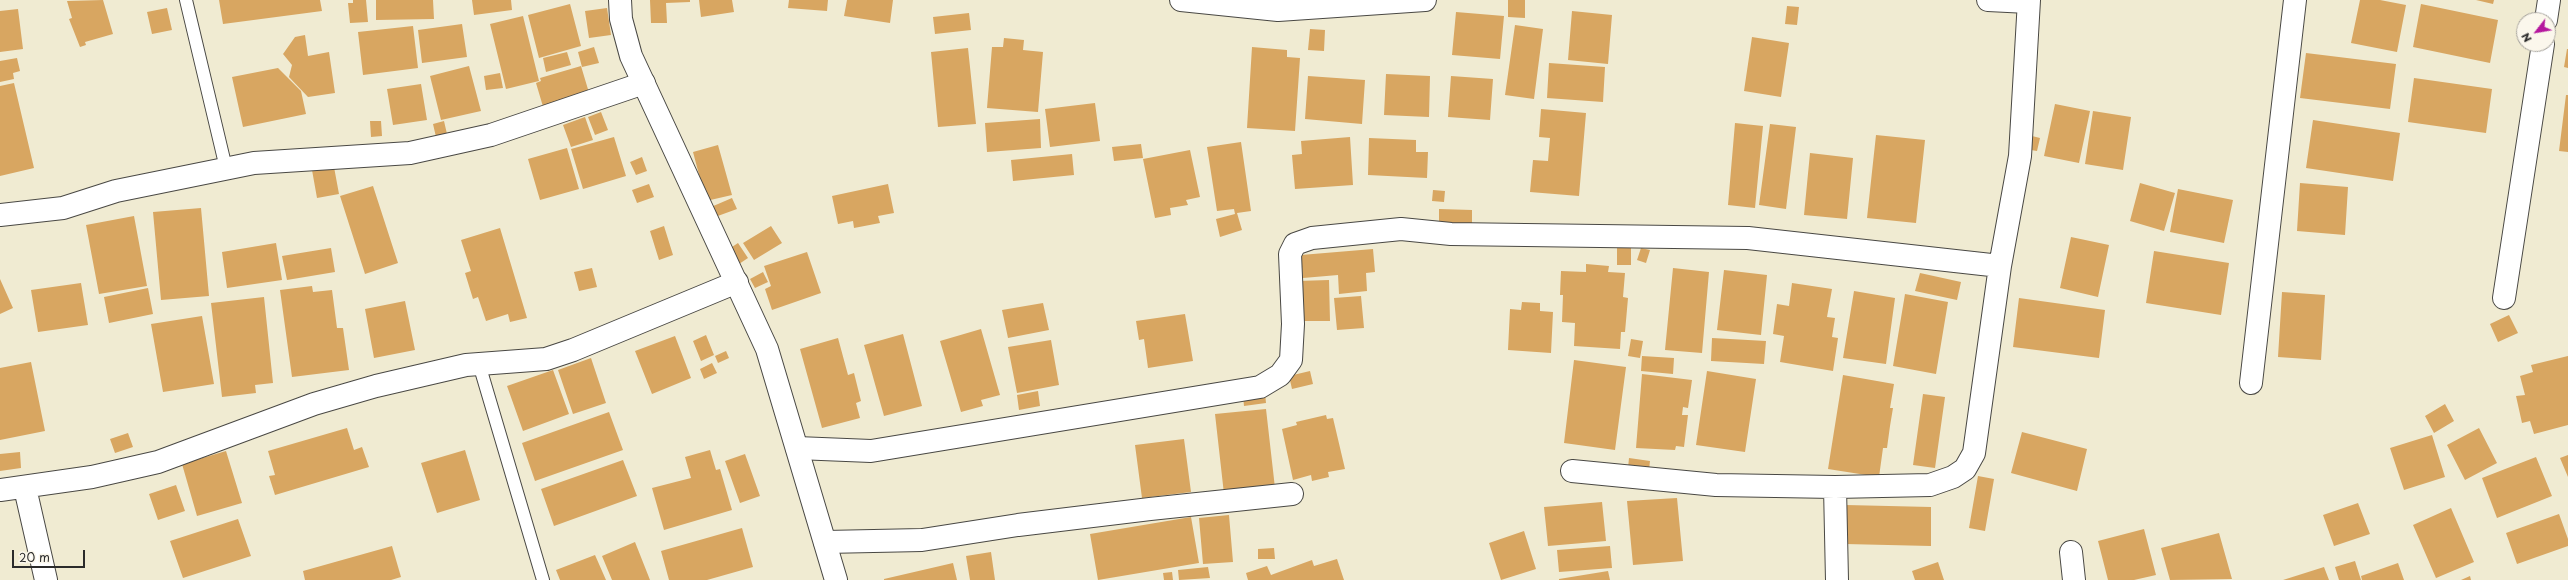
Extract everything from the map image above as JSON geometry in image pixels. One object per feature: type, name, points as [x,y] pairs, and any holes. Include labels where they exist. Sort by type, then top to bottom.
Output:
[{"type":"street","points":[[620,0],[621,19],[631,56],[767,349],[836,580]]},
{"type":"street","points":[[1181,0],[1278,10],[1425,0]]},
{"type":"street","points":[[1572,471],[1716,485],[1835,487],[1930,484],[1953,477],[1965,469],[1974,453],[2000,266],[2020,156],[2029,1],[1988,0]]},
{"type":"street","points":[[2251,383],[2295,0]]},
{"type":"street","points":[[2547,12],[2549,0]]},
{"type":"street","points":[[2504,298],[2542,52]]},
{"type":"street","points":[[0,215],[63,208],[116,191],[254,162],[410,153],[491,135],[644,83]]},
{"type":"street","points":[[797,448],[871,451],[1260,387],[1280,375],[1291,360],[1293,331],[1290,254],[1295,244],[1312,238],[1401,229],[1451,234],[1748,238],[2000,266]]},
{"type":"street","points":[[0,490],[25,488],[92,477],[158,462],[314,404],[376,386],[466,365],[546,359],[573,350],[737,282]]},
{"type":"street","points":[[1835,487],[1837,580]]},
{"type":"street","points":[[25,488],[46,580]]},
{"type":"street","points":[[825,542],[922,540],[1018,525],[1292,494]]},
{"type":"street","points":[[2071,552],[2074,580]]},
{"type":"lane","points":[[186,0],[226,168]]},
{"type":"lane","points":[[479,364],[543,580]]},
{"type":"building","points":[[103,0],[113,34],[85,42],[86,45],[80,47],[69,19],[72,18],[67,1]]},
{"type":"building","points":[[219,0],[320,0],[322,11],[223,24]]},
{"type":"building","points":[[353,0],[366,0],[368,22],[350,23],[348,3],[353,3]]},
{"type":"building","points":[[376,0],[433,0],[434,19],[376,20]]},
{"type":"building","points":[[472,0],[511,0],[512,10],[474,15]]},
{"type":"building","points":[[650,0],[690,0],[690,2],[666,3],[667,23],[651,23]]},
{"type":"building","points":[[699,0],[732,0],[734,12],[701,17]]},
{"type":"building","points":[[789,0],[828,0],[827,11],[788,8]]},
{"type":"building","points":[[847,0],[893,0],[890,23],[844,16]]},
{"type":"building","points":[[1508,0],[1525,0],[1525,18],[1508,17]]},
{"type":"building","points":[[2360,0],[2380,0],[2406,5],[2397,52],[2351,43]]},
{"type":"building","points":[[2476,0],[2494,0],[2493,4]]},
{"type":"building","points":[[570,4],[581,46],[539,58],[528,15]]},
{"type":"building","points":[[2421,4],[2498,20],[2490,63],[2413,47]]},
{"type":"building","points":[[1787,6],[1799,7],[1797,25],[1785,24]]},
{"type":"building","points":[[167,8],[172,30],[152,34],[147,12]]},
{"type":"building","points":[[607,8],[611,35],[589,38],[585,11]]},
{"type":"building","points":[[18,9],[23,49],[0,52],[0,11]]},
{"type":"building","points":[[1572,11],[1612,15],[1608,64],[1568,60]]},
{"type":"building","points":[[1456,12],[1504,16],[1500,59],[1452,55]]},
{"type":"building","points":[[969,13],[971,30],[935,34],[933,17]]},
{"type":"building","points":[[523,16],[539,81],[506,89],[490,24]]},
{"type":"building","points":[[462,24],[467,57],[422,63],[418,30]]},
{"type":"building","points":[[1515,25],[1543,29],[1534,99],[1505,95]]},
{"type":"building","points":[[413,26],[418,68],[363,75],[358,32]]},
{"type":"building","points":[[1310,29],[1325,30],[1324,51],[1308,50]]},
{"type":"building","points":[[305,35],[308,56],[329,52],[335,93],[308,97],[289,77],[292,65],[283,54],[295,37]]},
{"type":"building","points":[[1752,37],[1789,43],[1781,97],[1744,91]]},
{"type":"building","points":[[1004,38],[1024,40],[1023,50],[1043,52],[1038,112],[987,108],[992,47],[1003,47]]},
{"type":"building","points":[[594,47],[599,63],[582,67],[578,52]]},
{"type":"building","points":[[1252,47],[1287,50],[1287,57],[1300,58],[1295,131],[1247,128]]},
{"type":"building","points":[[968,48],[976,124],[938,127],[931,52]]},
{"type":"building","points":[[2568,49],[2568,68],[2564,67]]},
{"type":"building","points":[[567,52],[571,65],[546,72],[543,58]]},
{"type":"building","points":[[2306,53],[2396,64],[2390,109],[2300,98]]},
{"type":"building","points":[[17,58],[20,71],[13,73],[14,79],[0,82],[0,61]]},
{"type":"building","points":[[1549,63],[1605,67],[1603,102],[1547,98]]},
{"type":"building","points":[[469,66],[481,111],[441,120],[430,76]]},
{"type":"building","points":[[581,66],[590,96],[544,110],[536,83],[541,81],[540,78]]},
{"type":"building","points":[[278,68],[301,91],[306,114],[243,127],[232,77]]},
{"type":"building","points":[[500,73],[503,88],[486,90],[484,76]]},
{"type":"building","points":[[1386,74],[1430,76],[1429,117],[1384,115]]},
{"type":"building","points":[[1308,76],[1365,80],[1362,124],[1305,119]]},
{"type":"building","points":[[1451,76],[1493,79],[1490,120],[1448,117]]},
{"type":"building","points":[[2414,78],[2492,89],[2486,133],[2408,122]]},
{"type":"building","points":[[14,83],[34,168],[0,176],[0,86]]},
{"type":"building","points":[[421,84],[427,120],[393,125],[387,89]]},
{"type":"building","points":[[2566,95],[2568,95],[2568,152],[2559,151]]},
{"type":"building","points":[[1095,103],[1100,141],[1050,147],[1045,109]]},
{"type":"building","points":[[2055,104],[2090,111],[2079,163],[2044,156]]},
{"type":"building","points":[[1541,109],[1586,113],[1579,196],[1530,192],[1533,160],[1548,161],[1550,138],[1539,137]]},
{"type":"building","points":[[2093,111],[2131,117],[2123,170],[2085,164]]},
{"type":"building","points":[[601,112],[608,130],[595,135],[588,117]]},
{"type":"building","points":[[585,117],[593,140],[571,147],[563,125]]},
{"type":"building","points":[[1040,119],[1041,148],[987,152],[985,123]]},
{"type":"building","points":[[2313,120],[2400,133],[2393,181],[2306,168]]},
{"type":"building","points":[[370,121],[381,121],[382,136],[371,137]]},
{"type":"building","points":[[444,121],[447,134],[436,137],[433,124]]},
{"type":"building","points":[[1735,123],[1763,126],[1755,208],[1728,205]]},
{"type":"building","points":[[1770,124],[1796,127],[1786,209],[1759,205]]},
{"type":"building","points":[[1876,135],[1925,140],[1916,223],[1867,218]]},
{"type":"building","points":[[2028,135],[2040,138],[2037,151],[2025,149]]},
{"type":"building","points":[[614,137],[626,176],[583,189],[571,149]]},
{"type":"building","points":[[1350,137],[1353,185],[1295,189],[1292,155],[1302,154],[1301,141]]},
{"type":"building","points":[[1369,138],[1416,140],[1416,152],[1428,152],[1427,178],[1368,175]]},
{"type":"building","points":[[1241,142],[1251,211],[1237,213],[1242,230],[1220,237],[1216,219],[1235,214],[1234,209],[1217,211],[1207,147]]},
{"type":"building","points":[[1141,144],[1143,158],[1114,161],[1112,147]]},
{"type":"building","points":[[718,145],[732,195],[706,201],[693,152]]},
{"type":"building","points":[[567,148],[579,189],[540,200],[528,159]]},
{"type":"building","points":[[1190,150],[1200,197],[1186,200],[1188,205],[1170,208],[1171,215],[1155,218],[1143,159]]},
{"type":"building","points":[[1810,153],[1853,158],[1847,219],[1804,215]]},
{"type":"building","points":[[1072,154],[1074,175],[1013,181],[1011,160]]},
{"type":"building","points":[[642,157],[647,171],[636,175],[630,162]]},
{"type":"building","points":[[334,167],[339,194],[317,198],[312,170]]},
{"type":"building","points":[[2140,183],[2175,193],[2164,231],[2130,221]]},
{"type":"building","points":[[2300,183],[2348,187],[2345,235],[2297,231]]},
{"type":"building","points":[[649,184],[654,197],[637,203],[632,190]]},
{"type":"building","points":[[888,184],[894,213],[878,216],[880,223],[854,228],[853,221],[838,224],[832,196]]},
{"type":"building","points":[[373,186],[398,263],[365,274],[340,196]]},
{"type":"building","points":[[2178,189],[2233,200],[2224,243],[2170,232]]},
{"type":"building","points":[[1433,190],[1445,191],[1444,202],[1432,201]]},
{"type":"building","points":[[732,198],[737,209],[715,217],[711,207]]},
{"type":"building","points":[[201,208],[209,296],[161,300],[153,212]]},
{"type":"building","points":[[1439,209],[1472,210],[1472,225],[1439,224]]},
{"type":"building","points":[[134,216],[147,286],[99,294],[86,225]]},
{"type":"building","points":[[664,226],[673,255],[659,260],[650,231]]},
{"type":"building","points":[[771,226],[782,243],[754,260],[743,243]]},
{"type":"building","points":[[500,228],[527,318],[510,322],[508,314],[486,321],[478,297],[473,299],[465,273],[471,271],[461,240]]},
{"type":"building","points":[[2071,237],[2109,245],[2098,297],[2060,288]]},
{"type":"building","points":[[276,243],[282,280],[227,288],[222,252]]},
{"type":"building","points":[[738,243],[748,258],[736,266],[726,251]]},
{"type":"building","points":[[1617,247],[1631,247],[1631,265],[1617,265]]},
{"type":"building","points":[[331,248],[335,272],[287,280],[282,256]]},
{"type":"building","points":[[1641,248],[1650,250],[1646,263],[1637,260]]},
{"type":"building","points":[[1373,249],[1375,272],[1366,273],[1367,291],[1339,294],[1338,275],[1303,278],[1301,255]]},
{"type":"building","points":[[2154,251],[2229,263],[2221,315],[2146,303]]},
{"type":"building","points":[[807,252],[821,293],[772,310],[765,289],[771,286],[764,266]]},
{"type":"building","points":[[1586,264],[1609,266],[1608,272],[1625,273],[1623,297],[1628,298],[1625,332],[1621,332],[1620,349],[1574,346],[1575,323],[1562,322],[1563,295],[1560,295],[1561,271],[1586,272]]},
{"type":"building","points":[[592,268],[597,287],[579,291],[574,272]]},
{"type":"building","points":[[1673,268],[1709,272],[1702,353],[1665,350]]},
{"type":"building","points":[[1724,270],[1767,275],[1761,335],[1717,330]]},
{"type":"building","points":[[763,272],[768,282],[755,288],[750,279]]},
{"type":"building","points":[[1920,273],[1961,282],[1957,300],[1915,291]]},
{"type":"building","points":[[0,279],[13,308],[0,314]]},
{"type":"building","points":[[1329,280],[1330,321],[1298,321],[1297,281]]},
{"type":"building","points":[[81,283],[88,325],[38,332],[31,290]]},
{"type":"building","points":[[1792,283],[1832,289],[1827,317],[1835,318],[1832,337],[1838,338],[1833,371],[1780,362],[1784,336],[1773,334],[1777,304],[1789,306]]},
{"type":"building","points":[[312,286],[313,292],[332,290],[337,328],[343,328],[349,370],[292,377],[280,290]]},
{"type":"building","points":[[148,288],[153,314],[109,323],[104,297]]},
{"type":"building","points":[[1854,291],[1895,298],[1886,364],[1843,358]]},
{"type":"building","points":[[2282,292],[2325,295],[2321,360],[2278,357]]},
{"type":"building","points":[[1905,294],[1948,302],[1936,374],[1893,366]]},
{"type":"building","points":[[1361,296],[1364,328],[1337,330],[1334,298]]},
{"type":"building","points":[[264,297],[273,383],[255,385],[256,393],[222,397],[211,303]]},
{"type":"building","points":[[2019,298],[2105,310],[2099,358],[2013,347]]},
{"type":"building","points":[[405,301],[415,350],[374,358],[365,309]]},
{"type":"building","points":[[1522,302],[1540,303],[1540,311],[1553,312],[1551,353],[1508,350],[1510,309],[1521,310]]},
{"type":"building","points":[[1043,303],[1049,330],[1008,338],[1002,310]]},
{"type":"building","points":[[1185,314],[1193,361],[1148,368],[1144,339],[1139,340],[1136,321]]},
{"type":"building","points":[[2509,315],[2518,333],[2498,342],[2490,324]]},
{"type":"building","points":[[202,316],[214,384],[163,392],[151,324]]},
{"type":"building","points":[[981,329],[1000,395],[981,400],[983,406],[961,412],[940,341]]},
{"type":"building","points":[[903,334],[922,406],[884,416],[864,345]]},
{"type":"building","points":[[706,335],[714,355],[701,361],[693,341]]},
{"type":"building","points":[[675,336],[691,378],[652,394],[635,351]]},
{"type":"building","points":[[838,338],[848,375],[854,373],[861,401],[856,403],[860,418],[822,428],[800,349]]},
{"type":"building","points":[[1712,338],[1766,341],[1764,364],[1711,361]]},
{"type":"building","points":[[1631,339],[1643,341],[1640,358],[1628,356]]},
{"type":"building","points":[[1051,340],[1059,385],[1017,393],[1008,347]]},
{"type":"building","points":[[726,351],[729,358],[718,363],[715,356]]},
{"type":"building","points":[[1642,356],[1674,358],[1673,374],[1641,371]]},
{"type":"building","points":[[2568,356],[2568,425],[2534,434],[2530,421],[2522,423],[2516,396],[2525,395],[2520,376],[2533,372],[2531,365]]},
{"type":"building","points":[[591,358],[606,403],[573,414],[558,370]]},
{"type":"building","points":[[1574,360],[1626,367],[1615,450],[1564,443]]},
{"type":"building","points":[[31,362],[45,431],[0,440],[0,368]]},
{"type":"building","points":[[712,363],[717,373],[704,379],[700,369]]},
{"type":"building","points":[[553,370],[569,414],[523,431],[507,386]]},
{"type":"building","points":[[1310,371],[1313,384],[1292,389],[1289,376]]},
{"type":"building","points":[[1707,371],[1756,379],[1745,452],[1696,445]]},
{"type":"building","points":[[1642,374],[1692,380],[1688,408],[1683,407],[1682,415],[1688,415],[1684,447],[1676,446],[1675,450],[1636,448]]},
{"type":"building","points":[[1843,375],[1894,384],[1890,408],[1893,408],[1887,448],[1883,448],[1879,477],[1828,469]]},
{"type":"building","points":[[1038,391],[1040,406],[1019,410],[1017,395]]},
{"type":"building","points":[[1265,393],[1266,403],[1244,406],[1243,396]]},
{"type":"building","points":[[1923,394],[1945,397],[1935,468],[1913,465]]},
{"type":"building","points":[[2445,404],[2454,421],[2434,433],[2425,416]]},
{"type":"building","points":[[1266,409],[1275,488],[1224,494],[1215,414]]},
{"type":"building","points":[[609,412],[623,450],[535,481],[522,443]]},
{"type":"building","points":[[1326,415],[1327,419],[1333,418],[1345,469],[1328,472],[1329,477],[1312,481],[1311,475],[1293,480],[1282,429],[1297,425],[1296,422]]},
{"type":"building","points":[[347,428],[354,450],[362,447],[369,467],[275,495],[269,476],[275,475],[268,451]]},
{"type":"building","points":[[2479,428],[2497,463],[2465,480],[2447,445]]},
{"type":"building","points":[[2022,432],[2087,449],[2077,491],[2011,473]]},
{"type":"building","points":[[128,433],[133,447],[115,453],[110,439]]},
{"type":"building","points":[[2432,435],[2445,477],[2404,490],[2390,448]]},
{"type":"building","points":[[1184,439],[1191,492],[1142,498],[1135,445]]},
{"type":"building","points":[[465,450],[480,500],[437,513],[421,463]]},
{"type":"building","points":[[710,450],[716,470],[720,469],[732,510],[664,530],[652,488],[691,478],[685,457]]},
{"type":"building","points":[[226,451],[242,503],[197,516],[182,464]]},
{"type":"building","points":[[20,452],[21,468],[0,471],[0,454]]},
{"type":"building","points":[[745,454],[760,496],[740,503],[725,461]]},
{"type":"building","points":[[2568,455],[2568,477],[2560,458]]},
{"type":"building","points":[[2536,457],[2552,496],[2497,518],[2482,478]]},
{"type":"building","points":[[1629,458],[1650,461],[1649,470],[1628,468]]},
{"type":"building","points":[[623,460],[637,496],[554,526],[541,489]]},
{"type":"building","points":[[1978,476],[1994,479],[1985,531],[1969,528]]},
{"type":"building","points":[[176,485],[185,511],[158,520],[149,494]]},
{"type":"building","points":[[1677,498],[1683,561],[1633,565],[1627,501]]},
{"type":"building","points":[[1602,502],[1606,541],[1548,546],[1544,507]]},
{"type":"building","points":[[2358,503],[2370,534],[2334,546],[2323,515]]},
{"type":"building","points":[[1846,505],[1931,507],[1931,546],[1845,544]]},
{"type":"building","points":[[2451,508],[2474,562],[2436,578],[2413,525]]},
{"type":"building","points":[[2559,514],[2568,539],[2568,546],[2517,564],[2506,533]]},
{"type":"building","points":[[1229,515],[1233,562],[1203,564],[1199,518]]},
{"type":"building","points":[[1191,517],[1199,563],[1098,580],[1090,534]]},
{"type":"building","points":[[238,519],[251,556],[183,578],[170,541]]},
{"type":"building","points":[[742,528],[753,567],[707,580],[669,580],[661,551]]},
{"type":"building","points":[[2144,529],[2156,575],[2134,580],[2108,580],[2098,541]]},
{"type":"building","points":[[1524,531],[1536,569],[1501,580],[1489,543]]},
{"type":"building","points":[[2219,533],[2232,579],[2170,580],[2161,548]]},
{"type":"building","points":[[635,542],[650,580],[612,580],[602,556]]},
{"type":"building","points":[[392,546],[401,577],[391,580],[305,580],[303,571]]},
{"type":"building","points":[[1610,546],[1612,568],[1559,572],[1557,550]]},
{"type":"building","points":[[1274,548],[1275,559],[1258,559],[1258,549]]},
{"type":"building","points":[[991,552],[995,580],[970,580],[966,556]]},
{"type":"building","points":[[595,555],[606,580],[560,580],[556,570]]},
{"type":"building","points":[[1337,559],[1344,580],[1248,580],[1246,573],[1267,566],[1271,575],[1312,560],[1314,566]]},
{"type":"building","points":[[2355,561],[2361,580],[2339,580],[2335,567]]},
{"type":"building","points":[[1938,562],[1944,580],[1915,580],[1912,571]]},
{"type":"building","points":[[953,563],[957,580],[884,580],[884,579]]},
{"type":"building","points":[[2398,563],[2404,580],[2362,580],[2361,576]]},
{"type":"building","points":[[1208,567],[1210,578],[1179,580],[1178,570]]},
{"type":"building","points":[[2324,567],[2329,580],[2283,580]]},
{"type":"building","points":[[1608,571],[1610,580],[1559,580],[1559,579]]},
{"type":"building","points":[[1172,572],[1173,580],[1164,580],[1163,573]]},
{"type":"building","points":[[2470,576],[2471,580],[2461,580]]}]
